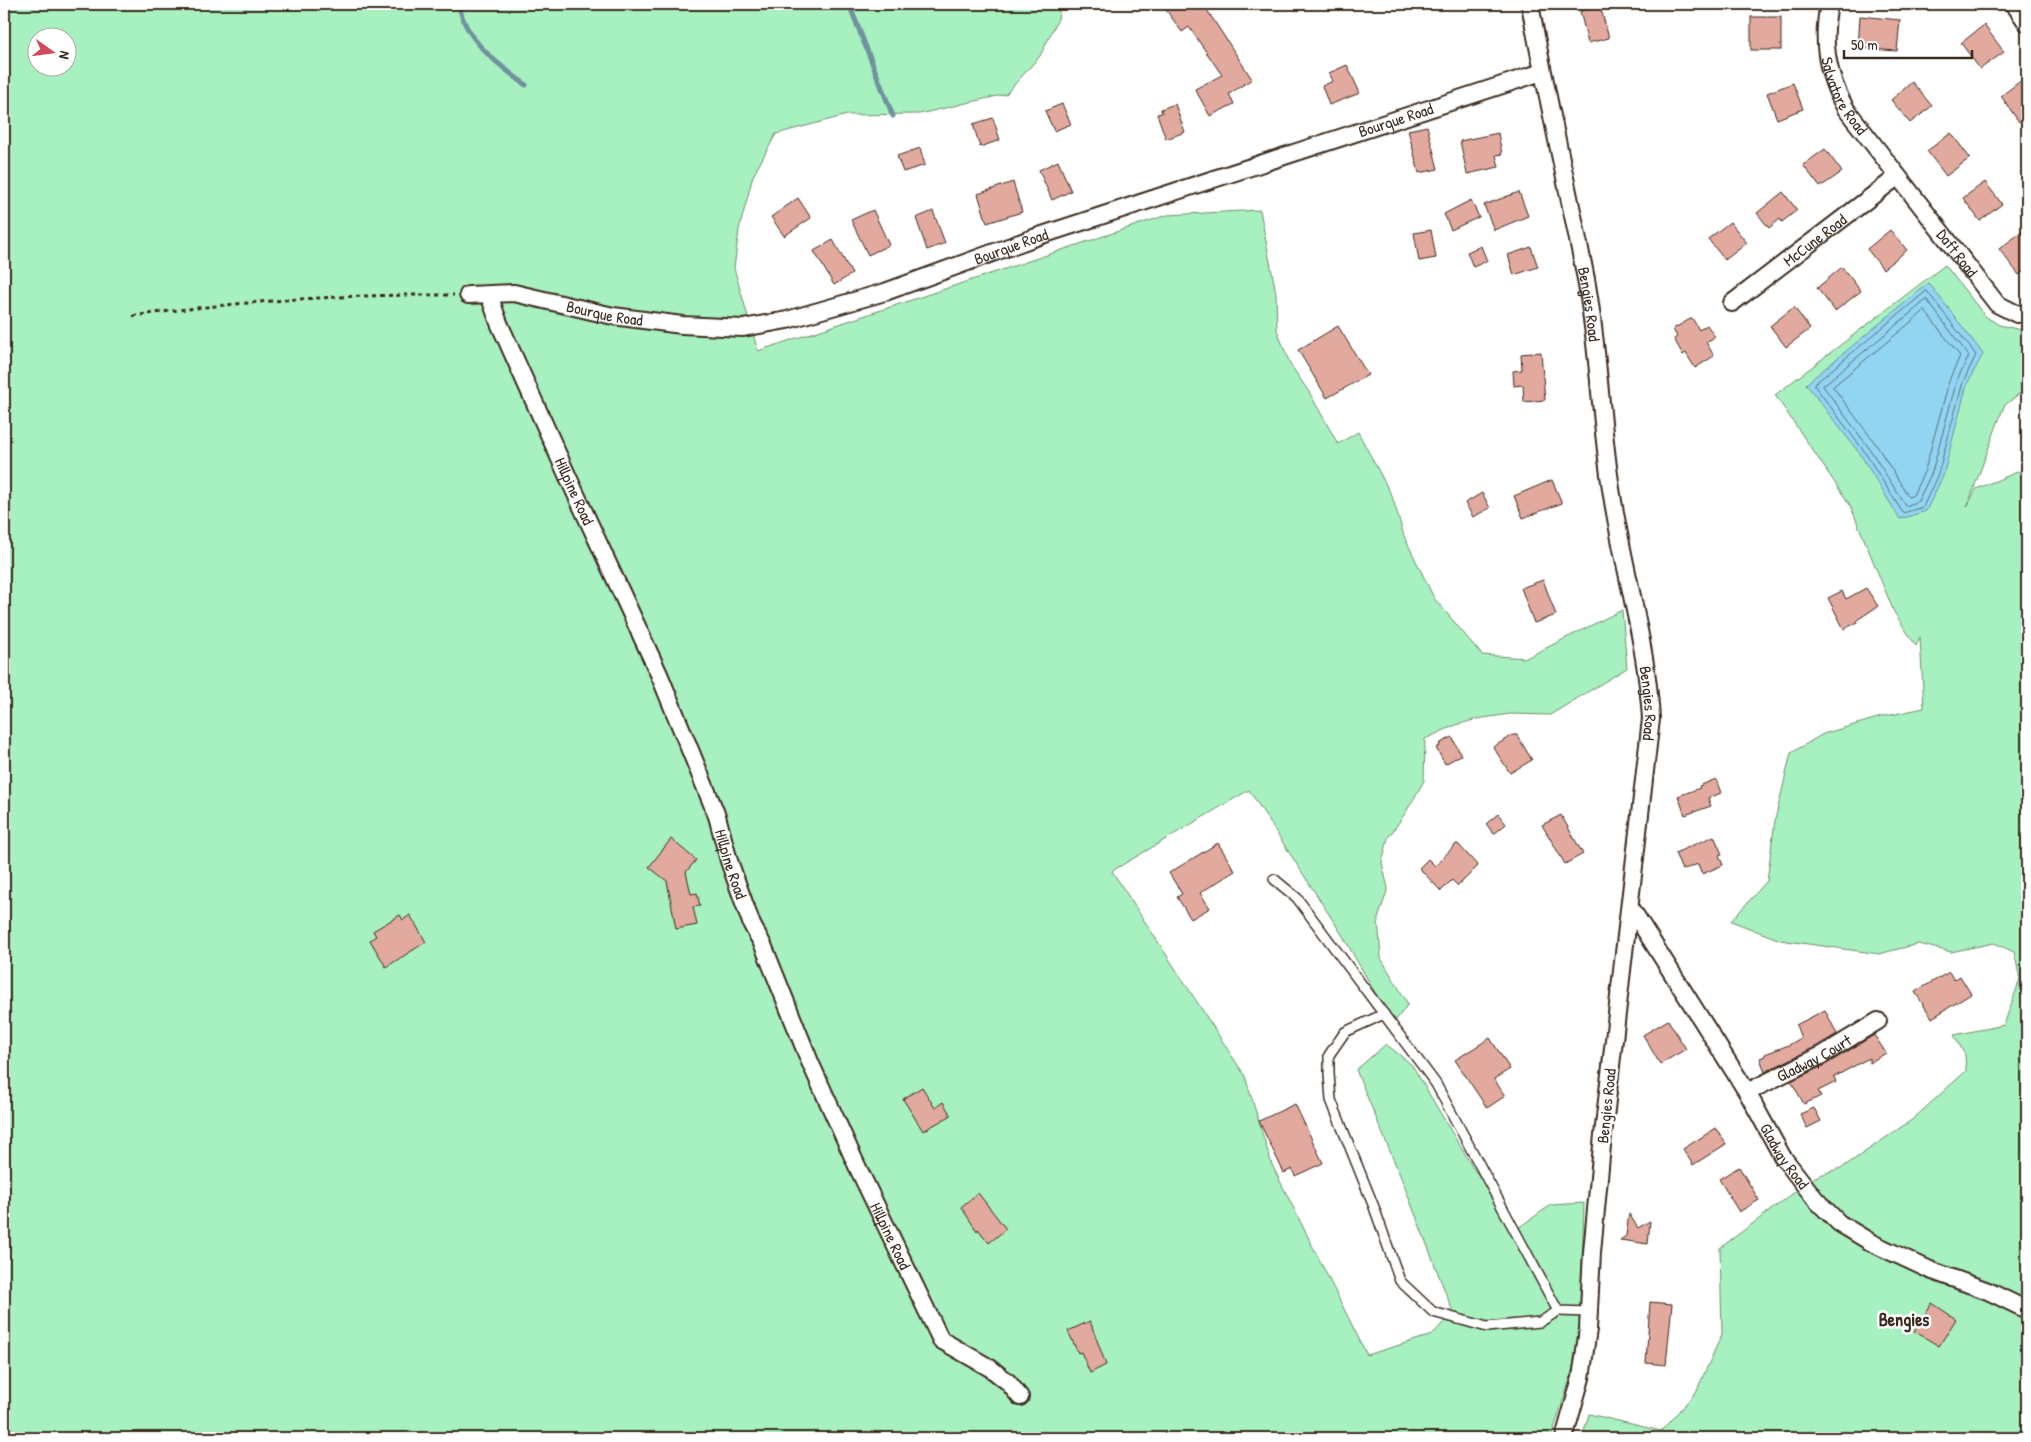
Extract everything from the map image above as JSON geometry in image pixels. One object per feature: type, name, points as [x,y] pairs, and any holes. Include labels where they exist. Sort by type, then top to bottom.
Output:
[{"type":"street","name":"Bengies Road","points":[[1530,4],[1542,72],[1585,274],[1613,506],[1641,635],[1649,688],[1651,719],[1631,908],[1619,989],[1603,1135],[1592,1252],[1589,1312],[1581,1378],[1564,1438]]},
{"type":"street","name":"Salvatore Road","points":[[1829,4],[1825,22],[1825,50],[1830,76],[1846,109],[1896,177]]},
{"type":"street","points":[[2014,4],[2027,23]]},
{"type":"street","name":"Bourque Road","points":[[468,295],[489,296],[514,293],[613,316],[682,325],[743,328],[787,320],[885,292],[1036,237],[1542,72]]},
{"type":"street","name":"McCune Road","points":[[1732,302],[1896,177]]},
{"type":"street","name":"Daft Road","points":[[1896,177],[1997,304],[2017,314],[2027,313]]},
{"type":"street","name":"Hillpine Road","points":[[489,296],[499,323],[560,459],[659,674],[717,816],[728,861],[752,925],[763,945],[810,1062],[857,1166],[941,1340],[990,1368],[1008,1382],[1020,1396]]},
{"type":"street","name":"Gladway Road","points":[[1631,908],[1747,1092],[1782,1156],[1816,1200],[1839,1223],[1880,1247],[2027,1310]]},
{"type":"street","name":"Gladway Court","points":[[1747,1092],[1822,1056],[1878,1021]]},
{"type":"lane","points":[[1274,880],[1297,898],[1436,1084],[1558,1310]]},
{"type":"lane","points":[[1384,1014],[1345,1032],[1329,1055],[1329,1074],[1331,1100],[1374,1207],[1400,1281],[1433,1312],[1487,1327],[1540,1322],[1558,1310],[1589,1312]]},
{"type":"path","points":[[133,316],[189,308],[268,301],[380,295],[468,295]]},
{"type":"green space","points":[[4,4],[1060,4],[1058,19],[1040,56],[1006,94],[919,114],[847,115],[776,134],[753,176],[739,230],[734,268],[758,351],[1167,215],[1260,210],[1276,293],[1277,330],[1290,364],[1309,392],[1338,444],[1358,432],[1392,496],[1404,536],[1434,598],[1482,655],[1526,658],[1622,610],[1627,668],[1550,715],[1510,714],[1477,719],[1456,725],[1425,739],[1424,781],[1388,838],[1382,863],[1388,888],[1378,919],[1381,958],[1408,1004],[1393,1024],[1341,933],[1249,790],[1112,871],[1245,1076],[1272,1165],[1367,1355],[1432,1335],[1453,1312],[1402,1180],[1356,1070],[1386,1044],[1412,1065],[1473,1168],[1518,1228],[1551,1205],[1584,1203],[1580,1334],[1571,1376],[1551,1438],[4,1438]]},
{"type":"green space","points":[[1945,265],[1985,316],[1999,325],[2022,330],[2025,389],[2004,406],[1967,507],[1976,489],[2027,468],[2027,1438],[1582,1438],[1589,1414],[1661,1431],[1696,1392],[1722,1334],[1720,1248],[1815,1177],[1843,1167],[1913,1119],[1966,1071],[1965,1055],[1954,1035],[2004,1025],[2020,979],[2014,952],[1994,943],[1951,952],[1918,944],[1879,954],[1780,940],[1731,921],[1767,881],[1775,820],[1791,753],[1823,734],[1881,717],[1924,708],[1920,637],[1916,646],[1894,612],[1850,505],[1775,395]]},
{"type":"water","points":[[1929,283],[1983,354],[1967,384],[1943,476],[1926,511],[1900,519],[1860,454],[1806,384]]},
{"type":"building","points":[[1162,4],[1203,4],[1252,79],[1229,94],[1234,104],[1210,116],[1195,89],[1222,75],[1189,27],[1182,32]]},
{"type":"building","points":[[1600,6],[1609,38],[1588,43],[1580,11]]},
{"type":"building","points":[[1860,16],[1900,20],[1897,51],[1858,48]]},
{"type":"building","points":[[1751,17],[1781,17],[1781,50],[1751,50]]},
{"type":"building","points":[[1984,25],[2004,52],[1980,69],[1961,43]]},
{"type":"building","points":[[1347,65],[1360,93],[1329,105],[1322,86],[1333,81],[1329,73]]},
{"type":"building","points":[[2027,76],[2027,116],[2019,122],[2001,96]]},
{"type":"building","points":[[1912,82],[1932,106],[1910,123],[1891,100]]},
{"type":"building","points":[[1793,83],[1803,109],[1777,119],[1767,93]]},
{"type":"building","points":[[1062,104],[1071,124],[1054,131],[1045,111]]},
{"type":"building","points":[[1175,104],[1185,132],[1166,139],[1157,114],[1162,113],[1161,109]]},
{"type":"building","points":[[993,118],[1000,140],[980,147],[973,124]]},
{"type":"building","points":[[1427,126],[1438,169],[1419,173],[1408,130]]},
{"type":"building","points":[[1498,133],[1502,154],[1496,155],[1499,167],[1467,174],[1460,141]]},
{"type":"building","points":[[1951,133],[1970,158],[1946,176],[1927,151]]},
{"type":"building","points":[[920,148],[925,165],[903,172],[897,156]]},
{"type":"building","points":[[1825,149],[1842,172],[1820,187],[1803,165]]},
{"type":"building","points":[[1058,161],[1071,191],[1052,200],[1039,170]]},
{"type":"building","points":[[1013,182],[1022,212],[987,223],[978,194]]},
{"type":"building","points":[[1985,182],[2002,204],[1980,221],[1963,198]]},
{"type":"building","points":[[1519,192],[1528,216],[1494,230],[1484,205]]},
{"type":"building","points":[[1783,192],[1797,210],[1782,222],[1780,219],[1769,228],[1757,213]]},
{"type":"building","points":[[798,198],[811,218],[784,236],[771,217]]},
{"type":"building","points":[[1471,200],[1479,217],[1451,230],[1444,214]]},
{"type":"building","points":[[873,210],[889,245],[868,255],[851,220]]},
{"type":"building","points":[[933,211],[945,243],[927,250],[916,218]]},
{"type":"building","points":[[1730,222],[1747,243],[1725,260],[1708,239]]},
{"type":"building","points":[[2027,228],[2027,269],[2019,275],[1999,249]]},
{"type":"building","points":[[1431,230],[1436,258],[1419,261],[1414,233]]},
{"type":"building","points":[[1890,230],[1907,250],[1883,269],[1867,249]]},
{"type":"building","points":[[833,240],[852,274],[834,285],[814,251]]},
{"type":"building","points":[[1481,246],[1487,261],[1473,267],[1467,252]]},
{"type":"building","points":[[1531,247],[1538,267],[1514,275],[1508,255]]},
{"type":"building","points":[[1842,267],[1861,291],[1835,311],[1817,288]]},
{"type":"building","points":[[1794,307],[1810,329],[1786,347],[1770,326]]},
{"type":"building","points":[[1692,318],[1699,330],[1707,325],[1715,337],[1706,342],[1714,356],[1695,368],[1686,353],[1683,355],[1674,339],[1677,337],[1673,329]]},
{"type":"building","points":[[1338,326],[1368,375],[1327,398],[1298,350]]},
{"type":"building","points":[[1541,352],[1545,400],[1524,402],[1523,385],[1514,386],[1513,371],[1522,370],[1521,354]]},
{"type":"building","points":[[1552,480],[1562,503],[1523,518],[1514,496]]},
{"type":"building","points":[[1482,493],[1490,508],[1473,517],[1465,503]]},
{"type":"building","points":[[1543,580],[1556,615],[1534,623],[1521,588]]},
{"type":"building","points":[[1866,588],[1878,606],[1857,620],[1858,622],[1844,629],[1828,598],[1842,591],[1846,599]]},
{"type":"building","points":[[1513,735],[1517,735],[1532,760],[1510,773],[1493,747]]},
{"type":"building","points":[[1452,737],[1461,755],[1445,764],[1436,748],[1440,746],[1439,744]]},
{"type":"building","points":[[1716,779],[1721,793],[1708,798],[1711,806],[1685,815],[1678,796],[1700,788],[1699,786]]},
{"type":"building","points":[[1498,814],[1506,824],[1494,834],[1486,824]]},
{"type":"building","points":[[1561,815],[1583,854],[1565,864],[1542,825]]},
{"type":"building","points":[[1714,836],[1722,854],[1719,855],[1723,865],[1702,874],[1698,864],[1682,870],[1675,853]]},
{"type":"building","points":[[671,839],[696,860],[686,872],[691,894],[697,893],[700,906],[693,907],[697,925],[676,929],[667,881],[649,867]]},
{"type":"building","points":[[1218,843],[1235,871],[1200,893],[1210,908],[1191,919],[1177,897],[1182,894],[1169,873]]},
{"type":"building","points":[[1456,844],[1478,866],[1458,886],[1452,880],[1441,891],[1419,868],[1428,859],[1435,866]]},
{"type":"building","points":[[400,915],[403,920],[410,915],[426,942],[386,967],[370,940],[376,936],[373,931]]},
{"type":"building","points":[[1949,972],[1954,980],[1960,976],[1971,994],[1932,1018],[1915,992]]},
{"type":"building","points":[[1825,1010],[1837,1034],[1765,1072],[1760,1058],[1801,1038],[1796,1025]]},
{"type":"building","points":[[1668,1020],[1686,1049],[1660,1064],[1643,1035]]},
{"type":"building","points":[[1874,1035],[1886,1053],[1869,1063],[1869,1058],[1834,1077],[1836,1082],[1818,1091],[1821,1096],[1804,1104],[1791,1081],[1827,1064]]},
{"type":"building","points":[[1490,1038],[1510,1069],[1494,1079],[1505,1096],[1487,1108],[1455,1060]]},
{"type":"building","points":[[922,1087],[935,1108],[943,1102],[950,1114],[950,1116],[923,1131],[903,1099]]},
{"type":"building","points":[[1295,1104],[1323,1163],[1295,1176],[1292,1169],[1284,1173],[1259,1121]]},
{"type":"building","points":[[1814,1108],[1821,1121],[1807,1128],[1800,1114]]},
{"type":"building","points":[[1716,1128],[1726,1144],[1693,1165],[1683,1149]]},
{"type":"building","points":[[1739,1167],[1759,1200],[1739,1212],[1719,1179]]},
{"type":"building","points":[[978,1193],[1006,1229],[989,1243],[978,1229],[977,1231],[961,1207]]},
{"type":"building","points":[[1629,1214],[1638,1228],[1650,1221],[1648,1244],[1620,1240],[1626,1236]]},
{"type":"building","points":[[1650,1302],[1672,1304],[1666,1365],[1646,1363]]},
{"type":"building","points":[[1932,1303],[1956,1319],[1939,1346],[1914,1331]]},
{"type":"building","points":[[1090,1321],[1106,1365],[1090,1373],[1081,1352],[1078,1353],[1068,1331]]},
{"type":"waterway","points":[[459,4],[462,17],[475,40],[494,60],[526,85]]},
{"type":"waterway","points":[[849,4],[893,116]]},
{"type":"district","name":"Bengies","points":[[1904,1320]]}]
